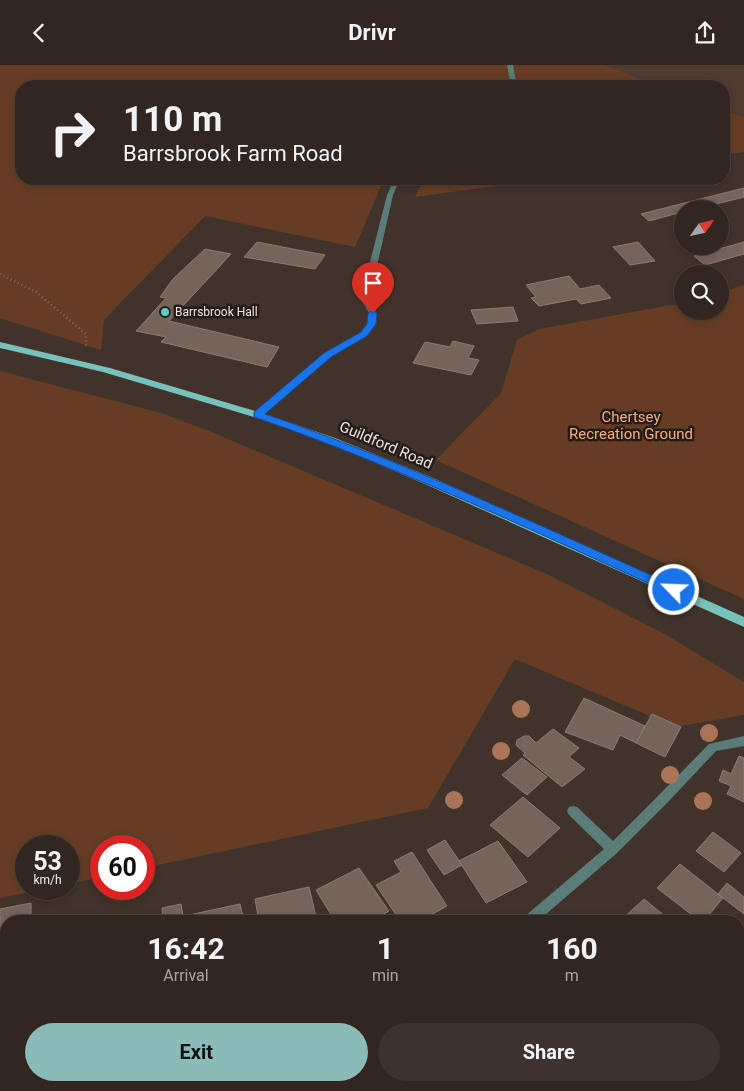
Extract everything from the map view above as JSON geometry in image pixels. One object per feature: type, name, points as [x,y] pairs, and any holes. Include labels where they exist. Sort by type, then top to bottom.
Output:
[{"type":"main road","name":"Guildford Road","points":[[0,345],[86,365],[258,415],[331,440],[421,477],[744,621]]},
{"type":"street","points":[[510,65],[513,80]]},
{"type":"street","points":[[258,415],[328,355],[364,334],[372,324],[373,313],[366,301],[390,195],[394,185]]},
{"type":"street","points":[[536,915],[613,849],[713,747],[744,741]]},
{"type":"street","points":[[573,811],[613,849]]},
{"type":"path","points":[[0,274],[36,292],[86,335],[86,365]]},
{"type":"shaded area","points":[[605,65],[744,65],[744,117],[730,112],[730,80],[640,80]]},
{"type":"green space","points":[[0,65],[605,65],[642,80],[15,80],[15,185],[381,185],[355,247],[205,216],[104,320],[101,350],[0,318]]},
{"type":"green space","points":[[730,112],[744,117],[744,152],[730,154]]},
{"type":"green space","points":[[421,185],[503,185],[415,197]]},
{"type":"green space","name":"Chertsey Recreation Ground","points":[[744,285],[744,599],[436,460],[501,393],[517,340],[539,329],[674,304],[674,320],[729,320],[729,290]]},
{"type":"green space","points":[[0,371],[161,413],[209,431],[549,575],[663,633],[744,682],[744,715],[676,727],[515,659],[428,808],[155,866],[155,835],[90,835],[90,879],[80,882],[80,835],[15,835],[15,895],[0,898]]},
{"type":"building","points":[[744,188],[744,197],[729,201],[696,200]]},
{"type":"building","points":[[674,206],[674,214],[649,221],[641,214]]},
{"type":"building","points":[[257,242],[325,255],[315,269],[244,257]]},
{"type":"building","points":[[638,242],[655,261],[630,265],[613,247]]},
{"type":"building","points":[[744,242],[744,254],[705,265],[694,256],[729,255],[729,246]]},
{"type":"building","name":"Barrsbrook Hall","points":[[205,249],[231,254],[169,321],[279,347],[267,367],[161,342],[166,337],[136,331],[166,298],[160,297],[173,279]]},
{"type":"building","points":[[569,276],[580,289],[599,285],[611,298],[581,304],[576,299],[539,306],[531,298],[536,297],[526,285]]},
{"type":"building","points":[[513,307],[518,321],[477,324],[471,310]]},
{"type":"building","points":[[453,341],[474,346],[468,358],[479,360],[471,375],[413,363],[425,342],[450,347]]},
{"type":"building","points":[[584,698],[645,726],[636,743],[620,735],[613,750],[565,732]]},
{"type":"building","points":[[652,714],[681,727],[665,757],[636,743]]},
{"type":"building","points":[[553,729],[579,748],[569,757],[585,769],[562,787],[523,755],[525,753],[516,745],[517,740],[524,736],[529,736],[536,743]]},
{"type":"building","points":[[739,756],[744,758],[744,802],[727,794],[731,786],[719,781],[723,770],[731,774]]},
{"type":"building","points":[[522,758],[547,777],[527,795],[502,775]]},
{"type":"building","points":[[523,797],[560,828],[528,857],[490,825]]},
{"type":"building","points":[[713,832],[741,853],[724,872],[696,851]]},
{"type":"building","points":[[445,840],[462,865],[444,875],[427,850]]},
{"type":"building","points":[[498,841],[527,882],[486,903],[459,861]]},
{"type":"building","points":[[412,852],[447,906],[431,915],[396,915],[376,885],[401,872],[394,861]]},
{"type":"building","points":[[680,864],[723,898],[709,915],[692,915],[657,888]]},
{"type":"building","points":[[359,868],[389,911],[382,915],[331,915],[316,890]]},
{"type":"building","points":[[727,883],[744,897],[744,914],[718,894]]},
{"type":"building","points":[[309,887],[316,915],[258,915],[255,899]]},
{"type":"building","points":[[644,899],[664,915],[627,915]]},
{"type":"building","points":[[31,903],[31,915],[0,915],[0,909]]},
{"type":"building","points":[[181,904],[183,915],[163,915],[162,908]]},
{"type":"building","points":[[240,904],[243,915],[189,915]]},
{"type":"place","name":"Barrsbrook Hall","points":[[165,312]]},
{"type":"route","points":[[373,313],[372,324],[364,334],[328,355],[258,415],[331,440],[429,481],[674,590]]}]
